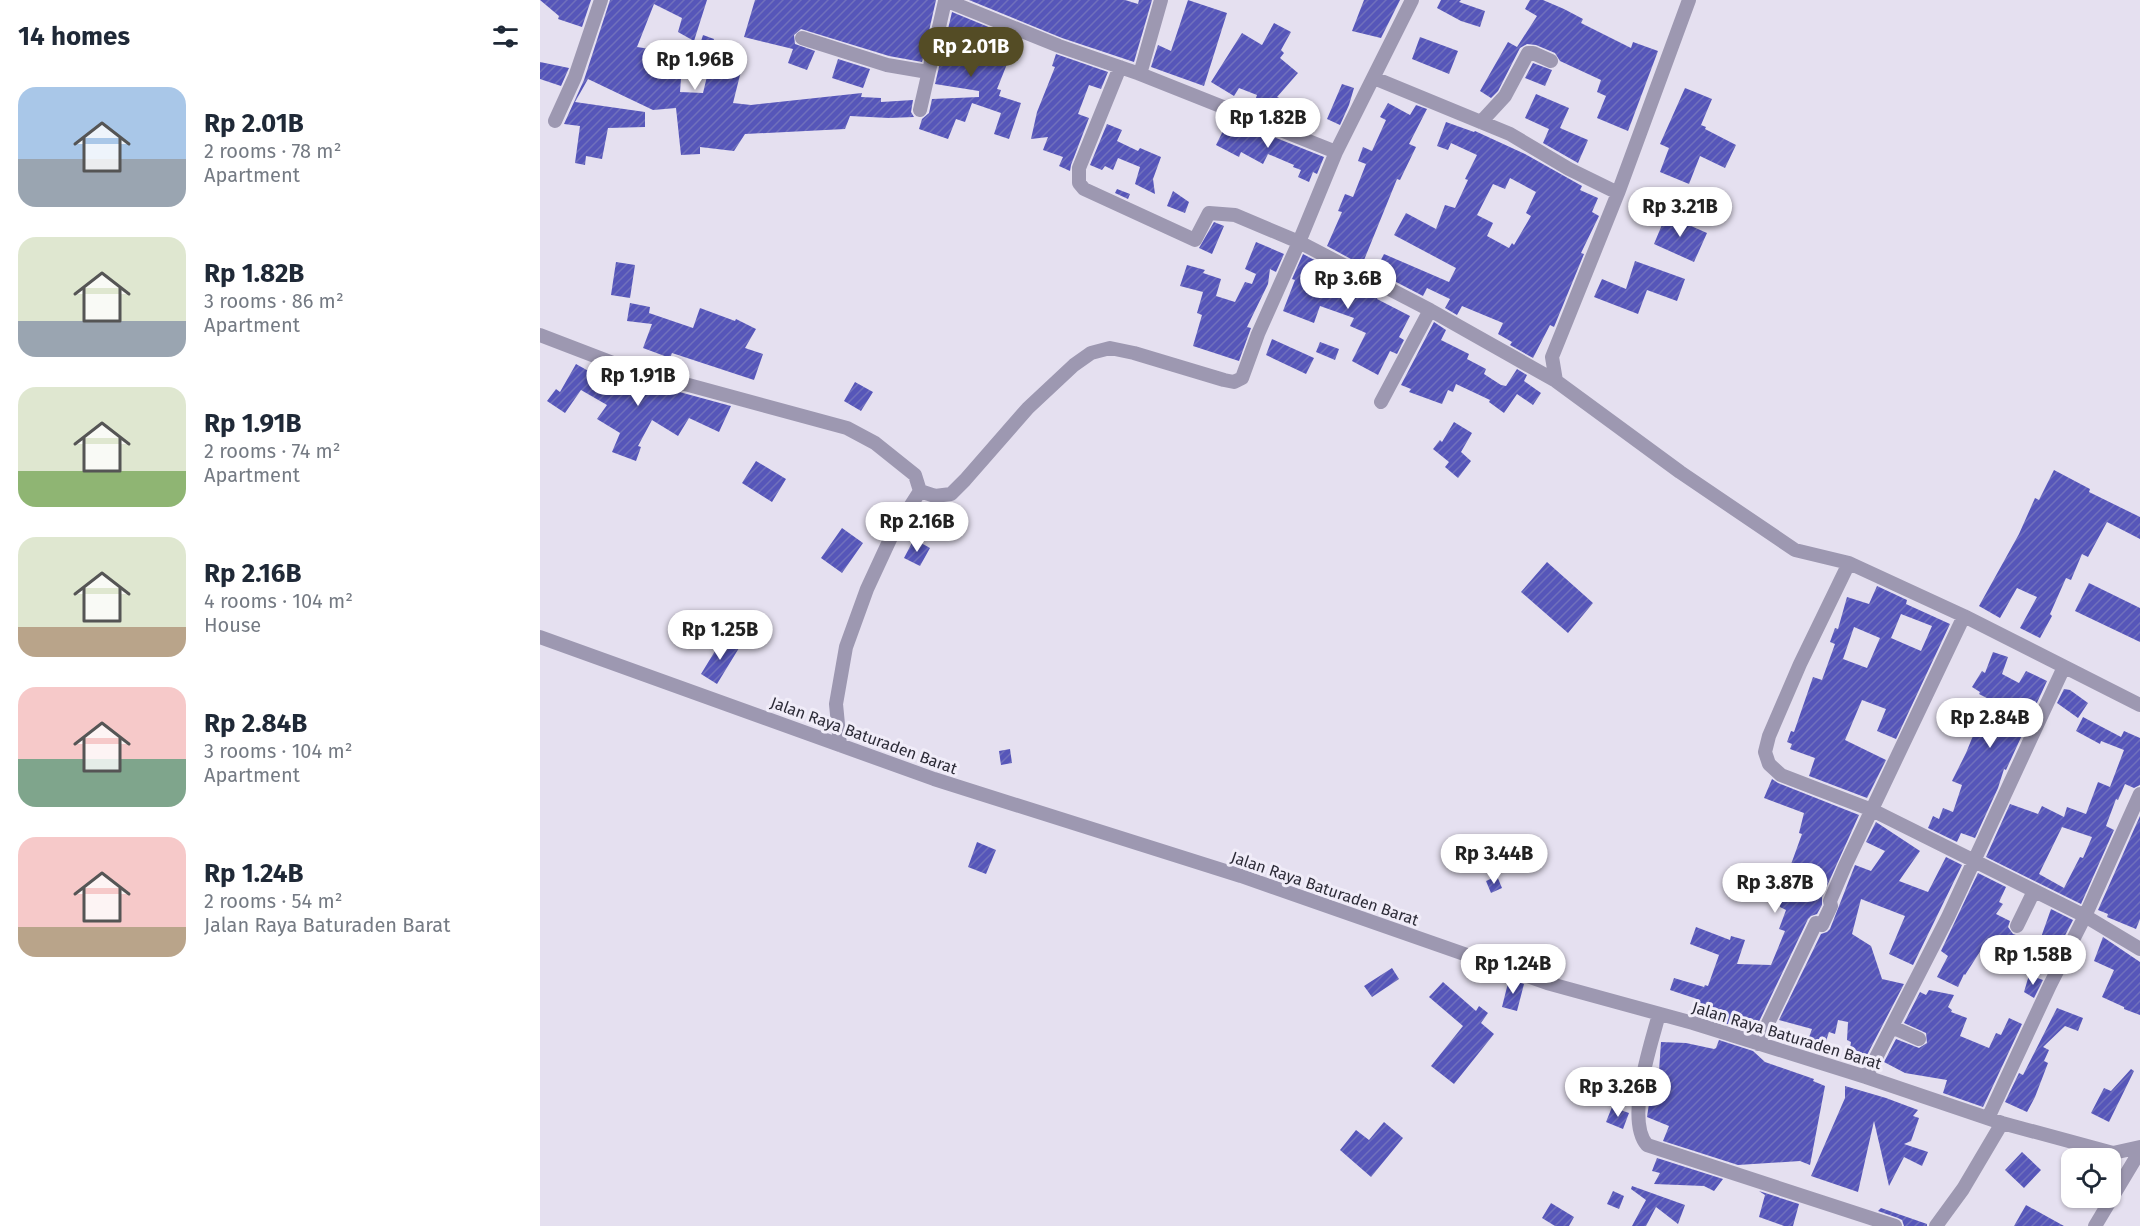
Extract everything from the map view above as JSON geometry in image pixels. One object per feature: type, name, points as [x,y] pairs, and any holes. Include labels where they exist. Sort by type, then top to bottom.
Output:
[{"type":"street","points":[[555,122],[575,77],[601,0]]},
{"type":"street","points":[[920,110],[945,0],[1336,152]]},
{"type":"street","points":[[1140,74],[1161,0]]},
{"type":"street","points":[[920,491],[935,496],[951,494],[1028,408],[1074,364],[1091,353],[1110,348],[1224,380],[1234,382],[1242,378],[1258,333],[1336,152],[1412,0]]},
{"type":"street","points":[[1556,381],[1552,357],[1618,193],[1689,0]]},
{"type":"street","points":[[802,38],[887,64],[928,72]]},
{"type":"street","points":[[1480,122],[1505,96],[1528,54],[1533,53],[1551,61]]},
{"type":"street","points":[[1120,67],[1079,168],[1079,183],[1084,189],[1195,240],[1209,213],[1235,215],[1299,242],[1430,310],[1556,381],[1680,472],[1795,550],[1849,563],[1964,616],[2140,705]]},
{"type":"street","points":[[1374,78],[1510,134],[1569,170],[1618,193]]},
{"type":"street","points":[[1381,402],[1430,310]]},
{"type":"street","points":[[540,335],[626,368],[847,428],[875,442],[915,475],[920,491],[892,535],[867,589],[846,647],[836,704],[840,745]]},
{"type":"street","points":[[1849,563],[1800,664],[1769,736],[1765,752],[1769,764],[1781,775],[1872,810],[2085,916],[2140,949]]},
{"type":"street","points":[[1758,1044],[1816,923],[1822,925],[1831,906],[1830,901],[1964,616]]},
{"type":"street","name":"Jalan Raya Baturaden Barat","points":[[540,637],[934,779],[1241,876],[1546,982],[1866,1077],[1995,1120],[2114,1153],[2140,1147]]},
{"type":"street","points":[[1866,1077],[1948,917],[2064,667]]},
{"type":"street","points":[[1936,1226],[1964,1189],[2050,985],[2085,916],[2140,794]]},
{"type":"street","points":[[2017,926],[2034,891]]},
{"type":"street","points":[[1659,1014],[1638,1100],[1640,1133],[1647,1145],[1895,1226]]},
{"type":"street","points":[[1892,1027],[1918,1039]]},
{"type":"street","points":[[2095,1226],[2140,1151]]},
{"type":"building","points":[[540,0],[591,0],[582,27],[558,19],[559,16]]},
{"type":"building","points":[[610,0],[707,0],[694,41],[678,32],[682,18],[654,4],[637,47],[650,49],[648,67],[682,65],[680,92],[703,93],[711,60],[742,67],[733,103],[751,105],[862,93],[861,97],[881,98],[881,102],[913,100],[911,112],[914,117],[850,116],[845,129],[745,134],[734,151],[700,147],[700,154],[681,155],[676,108],[653,110],[588,79],[575,102],[645,112],[645,127],[608,128],[602,159],[586,156],[585,165],[575,163],[580,126],[564,124],[584,80]]},
{"type":"building","points":[[755,0],[936,0],[922,62],[889,56],[801,29],[794,35],[795,44],[815,51],[807,70],[788,63],[793,49],[744,37]]},
{"type":"building","points":[[969,0],[1125,0],[1138,4],[1139,0],[1152,0],[1134,62],[1062,38]]},
{"type":"building","points":[[1188,0],[1227,13],[1204,86],[1151,67],[1158,45],[1171,51]]},
{"type":"building","points":[[1364,0],[1400,0],[1381,38],[1352,31]]},
{"type":"building","points":[[1441,0],[1461,0],[1459,2],[1485,11],[1480,27],[1461,21],[1437,8]]},
{"type":"building","points":[[1530,0],[1543,0],[1564,9],[1583,19],[1581,23],[1631,48],[1633,42],[1658,51],[1628,131],[1597,118],[1606,96],[1597,92],[1601,80],[1560,61],[1555,53],[1536,45],[1527,44],[1520,48],[1498,91],[1491,98],[1480,91],[1508,42],[1517,47],[1537,16],[1525,9]]},
{"type":"building","points":[[952,12],[1008,35],[1001,56],[1009,59],[997,89],[1001,90],[999,96],[1021,103],[1009,139],[994,134],[1001,113],[972,103],[965,122],[956,119],[948,139],[919,129],[922,119],[929,113],[932,99],[979,97],[979,91],[935,84]]},
{"type":"building","points":[[1274,23],[1291,32],[1281,50],[1284,53],[1280,58],[1298,73],[1277,97],[1289,102],[1282,121],[1252,109],[1257,95],[1239,88],[1234,96],[1211,82],[1242,33],[1262,45]]},
{"type":"building","points":[[703,35],[714,39],[708,58],[697,54]]},
{"type":"building","points":[[1420,37],[1458,51],[1449,74],[1412,59]]},
{"type":"building","points":[[1056,54],[1108,72],[1101,89],[1089,85],[1078,114],[1089,118],[1070,171],[1059,166],[1063,157],[1043,150],[1048,137],[1031,139],[1037,112],[1055,67],[1052,66]]},
{"type":"building","points":[[838,59],[870,69],[863,88],[832,78]]},
{"type":"building","points":[[540,62],[569,68],[561,86],[540,79]]},
{"type":"building","points":[[1533,63],[1552,70],[1545,86],[1525,78]]},
{"type":"building","points":[[1342,84],[1354,88],[1340,125],[1327,119]]},
{"type":"building","points":[[1685,88],[1712,99],[1701,125],[1736,145],[1725,168],[1700,156],[1689,184],[1660,172],[1669,148],[1660,144]]},
{"type":"building","points":[[1536,94],[1569,108],[1560,128],[1588,140],[1578,163],[1543,143],[1549,129],[1525,118]]},
{"type":"building","points":[[1388,103],[1410,115],[1416,105],[1427,109],[1409,144],[1416,147],[1400,180],[1397,179],[1362,265],[1327,246],[1342,212],[1338,211],[1345,194],[1353,197],[1366,164],[1358,161],[1363,147],[1372,151],[1386,120],[1380,117]]},
{"type":"building","points":[[1229,119],[1324,157],[1317,174],[1313,172],[1309,182],[1298,177],[1301,170],[1293,167],[1294,165],[1268,154],[1263,164],[1241,152],[1239,157],[1216,145]]},
{"type":"building","points":[[1446,122],[1475,131],[1525,154],[1582,186],[1580,190],[1598,198],[1592,212],[1599,216],[1581,253],[1584,254],[1554,327],[1550,325],[1533,358],[1510,345],[1512,342],[1498,334],[1503,323],[1462,306],[1457,315],[1445,308],[1450,299],[1427,288],[1423,296],[1375,271],[1384,254],[1449,282],[1456,268],[1394,235],[1406,213],[1436,229],[1445,205],[1455,208],[1468,180],[1465,179],[1477,155],[1451,143],[1448,150],[1437,146]],"holes":[[[1510,178],[1536,192],[1526,213],[1531,216],[1514,245],[1512,243],[1509,248],[1487,236],[1493,223],[1477,215],[1493,184],[1505,189]]]},
{"type":"building","points":[[1107,124],[1122,130],[1117,141],[1138,151],[1140,148],[1161,157],[1153,179],[1155,194],[1135,184],[1140,167],[1118,158],[1113,170],[1105,166],[1102,170],[1090,165]]},
{"type":"building","points":[[1117,189],[1130,194],[1128,199],[1115,193]]},
{"type":"building","points":[[1173,191],[1189,202],[1185,213],[1167,206]]},
{"type":"building","points":[[1666,215],[1707,233],[1694,262],[1654,244]]},
{"type":"building","points":[[1214,222],[1224,226],[1212,254],[1199,248]]},
{"type":"building","points":[[1256,242],[1284,254],[1276,272],[1270,269],[1268,284],[1247,327],[1251,328],[1239,361],[1193,346],[1202,315],[1197,313],[1203,292],[1180,286],[1187,265],[1205,270],[1203,273],[1221,279],[1216,296],[1235,302],[1245,282],[1252,284],[1256,274],[1245,269]]},
{"type":"building","points":[[1303,254],[1379,294],[1377,299],[1410,316],[1399,337],[1404,340],[1397,354],[1390,351],[1378,375],[1352,361],[1366,333],[1350,326],[1354,318],[1320,306],[1314,323],[1283,311],[1295,280],[1292,279]]},
{"type":"building","points":[[1635,261],[1685,279],[1677,301],[1647,290],[1638,314],[1594,297],[1602,279],[1626,289]]},
{"type":"building","points":[[616,262],[635,265],[630,298],[611,295]]},
{"type":"building","points":[[630,303],[650,307],[649,313],[693,328],[700,308],[735,321],[736,319],[756,329],[745,348],[763,354],[754,380],[672,353],[670,358],[643,348],[652,324],[627,321]]},
{"type":"building","points":[[1434,322],[1446,330],[1441,340],[1469,354],[1467,359],[1486,369],[1484,374],[1501,385],[1506,386],[1517,369],[1527,375],[1524,381],[1541,393],[1533,405],[1517,394],[1504,413],[1489,402],[1490,400],[1456,384],[1453,392],[1448,390],[1442,404],[1409,392],[1411,389],[1401,385]]},
{"type":"building","points":[[1272,339],[1314,358],[1306,374],[1266,355]]},
{"type":"building","points":[[1320,342],[1339,349],[1335,360],[1316,352]]},
{"type":"building","points":[[576,364],[601,378],[604,369],[624,377],[731,406],[719,432],[689,418],[678,436],[652,420],[638,446],[641,447],[636,461],[612,452],[620,433],[597,419],[607,405],[581,390],[565,413],[547,401],[556,389],[560,392]]},
{"type":"building","points":[[855,382],[873,392],[861,411],[844,401]]},
{"type":"building","points":[[1454,422],[1472,433],[1461,452],[1471,461],[1458,478],[1445,467],[1449,462],[1433,449],[1440,440],[1442,442]]},
{"type":"building","points":[[756,461],[786,479],[772,502],[742,483]]},
{"type":"building","points":[[2054,470],[2090,489],[2089,492],[2140,517],[2140,539],[2107,522],[2088,557],[2082,554],[2071,580],[2066,578],[2050,614],[2052,616],[2040,638],[2020,628],[2037,597],[2017,588],[2000,618],[1979,606],[2019,534],[2035,498],[2039,500]]},
{"type":"building","points":[[842,528],[863,543],[842,573],[821,558]]},
{"type":"building","points":[[914,539],[930,548],[920,566],[904,558]]},
{"type":"building","points":[[1547,562],[1593,603],[1568,633],[1521,592]]},
{"type":"building","points":[[2089,583],[2140,608],[2140,642],[2075,611]]},
{"type":"building","points":[[1877,586],[1907,600],[1906,604],[1950,624],[1896,739],[1877,731],[1886,709],[1862,700],[1845,740],[1886,760],[1867,798],[1809,776],[1815,758],[1790,749],[1792,744],[1787,742],[1791,731],[1794,732],[1813,677],[1822,680],[1835,644],[1830,642],[1835,628],[1838,629],[1847,597],[1869,604]],"holes":[[[1901,614],[1932,626],[1921,651],[1891,638]],[[1854,627],[1880,638],[1867,668],[1843,659]]]},
{"type":"building","points":[[723,638],[739,648],[717,684],[701,674]]},
{"type":"building","points":[[1993,652],[2008,657],[2002,674],[2019,683],[2026,671],[2047,681],[2006,770],[2004,769],[1998,788],[1975,838],[1961,833],[1957,842],[1928,828],[1933,816],[1939,819],[1943,808],[1953,812],[1962,785],[1952,781],[1977,726],[1996,733],[2008,709],[1979,694],[1980,692],[1972,687],[1982,671],[1985,673]]},
{"type":"building","points":[[2064,689],[2070,690],[2088,703],[2078,718],[2057,703]]},
{"type":"building","points":[[2083,717],[2121,737],[2124,731],[2140,738],[2140,785],[2134,788],[2125,784],[2118,800],[2116,799],[2106,826],[2114,830],[2081,904],[1986,857],[2010,804],[2038,814],[2042,806],[2064,817],[2067,807],[2086,814],[2098,782],[2110,787],[2124,750],[2101,741],[2100,744],[2076,731]],"holes":[[[2062,827],[2092,837],[2083,858],[2080,857],[2064,888],[2039,874]]]},
{"type":"building","points":[[1010,749],[1012,763],[1001,765],[999,751]]},
{"type":"building","points":[[1772,779],[1859,815],[1822,897],[1822,905],[1817,914],[1808,919],[1754,1032],[1724,1023],[1726,1018],[1697,1007],[1700,1000],[1670,990],[1674,978],[1704,987],[1708,986],[1719,955],[1690,944],[1696,927],[1730,940],[1731,936],[1745,940],[1737,964],[1771,965],[1785,931],[1779,929],[1786,910],[1780,907],[1781,892],[1802,834],[1799,833],[1804,813],[1764,798]]},
{"type":"building","points":[[2140,816],[2140,919],[2136,929],[2107,917],[2108,914],[2098,910]]},
{"type":"building","points":[[1876,822],[1920,851],[1899,881],[1928,892],[1946,857],[1962,865],[1913,965],[1889,954],[1905,916],[1861,899],[1852,934],[1871,946],[1882,979],[1904,984],[1867,1055],[1850,1048],[1851,1042],[1847,1040],[1848,1022],[1838,1020],[1835,1034],[1829,1032],[1824,1047],[1808,1040],[1812,1029],[1779,1020],[1821,934],[1830,929],[1855,865],[1871,871],[1885,851],[1866,842]]},
{"type":"building","points":[[977,842],[996,850],[986,874],[968,867]]},
{"type":"building","points":[[1978,873],[2006,887],[1999,902],[2003,904],[1996,914],[2010,921],[2008,927],[2013,934],[2039,943],[2051,909],[2073,920],[2057,951],[2044,946],[2034,974],[2016,968],[2017,963],[1981,950],[1958,987],[1937,977],[1948,956],[1941,951]]},
{"type":"building","points":[[1497,876],[1502,888],[1491,893],[1486,881]]},
{"type":"building","points":[[2103,937],[2140,962],[2140,1015],[2102,997],[2114,970],[2094,961]]},
{"type":"building","points":[[1392,968],[1399,979],[1372,997],[1364,986]]},
{"type":"building","points":[[2029,975],[2043,980],[2034,998],[2024,992]]},
{"type":"building","points":[[1509,979],[1524,984],[1517,1011],[1502,1007]]},
{"type":"building","points":[[1443,982],[1476,1011],[1479,1006],[1488,1013],[1481,1023],[1494,1034],[1454,1084],[1431,1066],[1463,1026],[1429,997]]},
{"type":"building","points":[[1929,990],[1954,995],[1948,1007],[1952,1010],[1951,1012],[1967,1018],[1960,1036],[1989,1048],[1996,1033],[2001,1035],[2009,1018],[2022,1024],[1983,1107],[1943,1093],[1947,1080],[1905,1073],[1884,1062],[1896,1039],[1919,1048],[1927,1043],[1926,1033],[1904,1023],[1920,992],[1926,995]]},
{"type":"building","points":[[2057,1008],[2083,1018],[2078,1031],[2065,1026],[2043,1047],[2049,1050],[2044,1061],[2048,1063],[2027,1112],[2005,1102],[2019,1073],[2023,1075]]},
{"type":"building","points":[[1719,1040],[1753,1051],[1765,1062],[1814,1079],[1813,1081],[1825,1086],[1810,1165],[1800,1161],[1738,1165],[1663,1141],[1669,1126],[1647,1117],[1650,1097],[1657,1100],[1661,1042],[1686,1043],[1714,1049]]},
{"type":"building","points":[[2131,1069],[2134,1071],[2109,1122],[2091,1113],[2104,1088],[2111,1091]]},
{"type":"building","points":[[1845,1086],[1918,1110],[1913,1116],[1919,1118],[1911,1141],[1904,1144],[1928,1152],[1922,1166],[1904,1157],[1889,1186],[1874,1121],[1858,1192],[1811,1176],[1845,1098]]},
{"type":"building","points":[[1612,1107],[1629,1113],[1623,1129],[1606,1122]]},
{"type":"building","points":[[1384,1122],[1403,1138],[1371,1177],[1340,1150],[1356,1130],[1369,1140]]},
{"type":"building","points":[[2022,1152],[2041,1170],[2024,1188],[2005,1170]]},
{"type":"building","points":[[1657,1158],[1723,1179],[1714,1191],[1704,1186],[1654,1184],[1660,1173],[1652,1171]]},
{"type":"building","points":[[1632,1186],[1685,1205],[1678,1224],[1656,1207],[1646,1226],[1632,1226],[1646,1200],[1631,1189]]},
{"type":"building","points":[[1613,1191],[1624,1196],[1619,1209],[1607,1204]]},
{"type":"building","points":[[1759,1191],[1799,1204],[1793,1226],[1784,1226],[1759,1217],[1765,1195]]},
{"type":"building","points":[[1551,1203],[1574,1217],[1569,1226],[1555,1226],[1542,1218]]},
{"type":"building","points":[[2026,1205],[2064,1226],[2014,1226]]},
{"type":"building","points":[[1881,1208],[1927,1224],[1927,1226],[1904,1226],[1902,1220],[1878,1211]]}]
